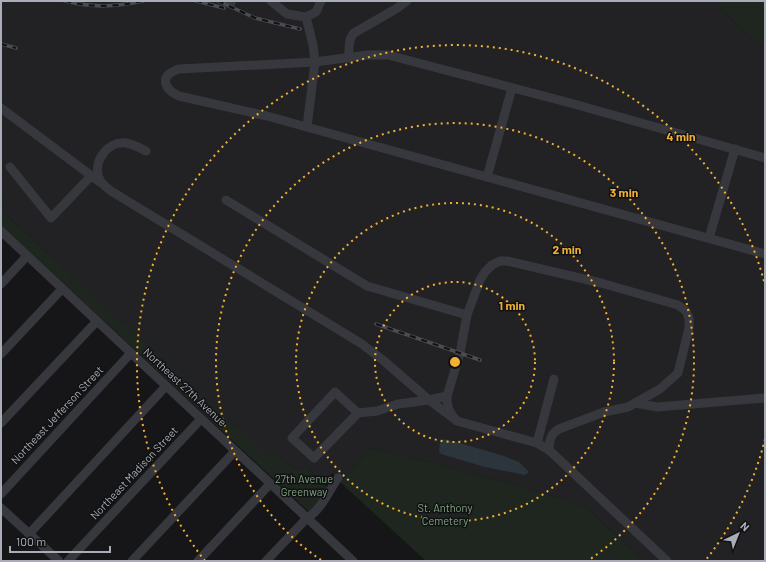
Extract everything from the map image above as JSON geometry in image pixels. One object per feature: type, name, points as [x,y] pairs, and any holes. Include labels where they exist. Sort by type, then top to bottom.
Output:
[{"type":"street","points":[[271,1],[287,14],[306,17],[316,12],[321,1]]},
{"type":"street","points":[[348,58],[350,42],[354,32],[394,10],[407,1]]},
{"type":"street","points":[[306,17],[315,62],[306,127]]},
{"type":"street","points":[[765,158],[388,55],[367,55],[315,62],[180,69],[173,71],[167,76],[165,82],[166,87],[178,96],[267,116],[765,254]]},
{"type":"street","points":[[487,177],[512,88]]},
{"type":"street","points":[[1,108],[111,191],[362,344],[384,360],[429,400],[457,421],[537,443],[549,450],[667,561]]},
{"type":"street","points":[[104,185],[98,176],[98,166],[103,152],[119,143],[127,143],[146,151]]},
{"type":"street","points":[[709,238],[735,149]]},
{"type":"street","points":[[10,167],[51,218],[92,176]]},
{"type":"street","points":[[226,200],[367,286],[467,315]]},
{"type":"street","name":"Northeast 27th Avenue","points":[[1,231],[350,560]]},
{"type":"street","points":[[1,284],[27,256]]},
{"type":"street","points":[[457,421],[450,413],[447,405],[447,396],[460,353],[467,315],[480,280],[492,265],[500,261],[507,260],[601,283],[678,305],[686,310],[689,318],[689,328],[678,373],[660,389],[628,407],[604,412],[555,431],[549,441],[549,450]]},
{"type":"street","points":[[1,354],[62,289]]},
{"type":"street","points":[[1,424],[96,321]]},
{"type":"street","name":"Northeast Jefferson Street","points":[[1,494],[132,354]]},
{"type":"street","points":[[537,443],[554,379]]},
{"type":"street","points":[[29,534],[166,386]]},
{"type":"street","points":[[358,413],[335,392],[292,438],[314,458],[358,413],[377,411],[398,404],[447,396]]},
{"type":"street","points":[[635,403],[657,407],[763,401]]},
{"type":"street","name":"Northeast Madison Street","points":[[68,561],[201,419]]},
{"type":"street","points":[[132,561],[235,451]]},
{"type":"street","points":[[266,561],[307,518],[313,514],[323,502],[338,478]]},
{"type":"street","points":[[198,561],[270,484]]},
{"type":"street","points":[[1,508],[59,561]]},
{"type":"shaded area","points":[[1,1],[716,1],[724,12],[765,50],[765,561],[645,561],[583,505],[441,465],[371,448],[341,481],[332,473],[325,484],[308,468],[293,469],[278,454],[265,454],[3,212],[4,199],[1,197]]},
{"type":"shaded area","points":[[443,439],[504,456],[519,462],[529,472],[525,475],[485,467],[441,454],[439,451],[440,442]]},
{"type":"green space","points":[[716,1],[765,1],[765,50],[724,12]]},
{"type":"green space","name":"27th Avenue Greenway","points":[[1,197],[4,199],[3,212],[265,453],[278,454],[293,469],[308,468],[328,488],[313,510],[308,511],[1,225]]},
{"type":"green space","name":"St. Anthony Cemetery","points":[[371,448],[441,465],[583,505],[645,561],[426,561],[341,483],[341,481]]},
{"type":"railway","points":[[65,1],[95,6],[123,5],[143,1]]},
{"type":"railway","points":[[196,1],[224,8]]},
{"type":"railway","points":[[218,1],[255,18],[300,29]]},
{"type":"railway","points":[[1,44],[16,48]]},
{"type":"railway","points":[[376,324],[480,360]]}]
